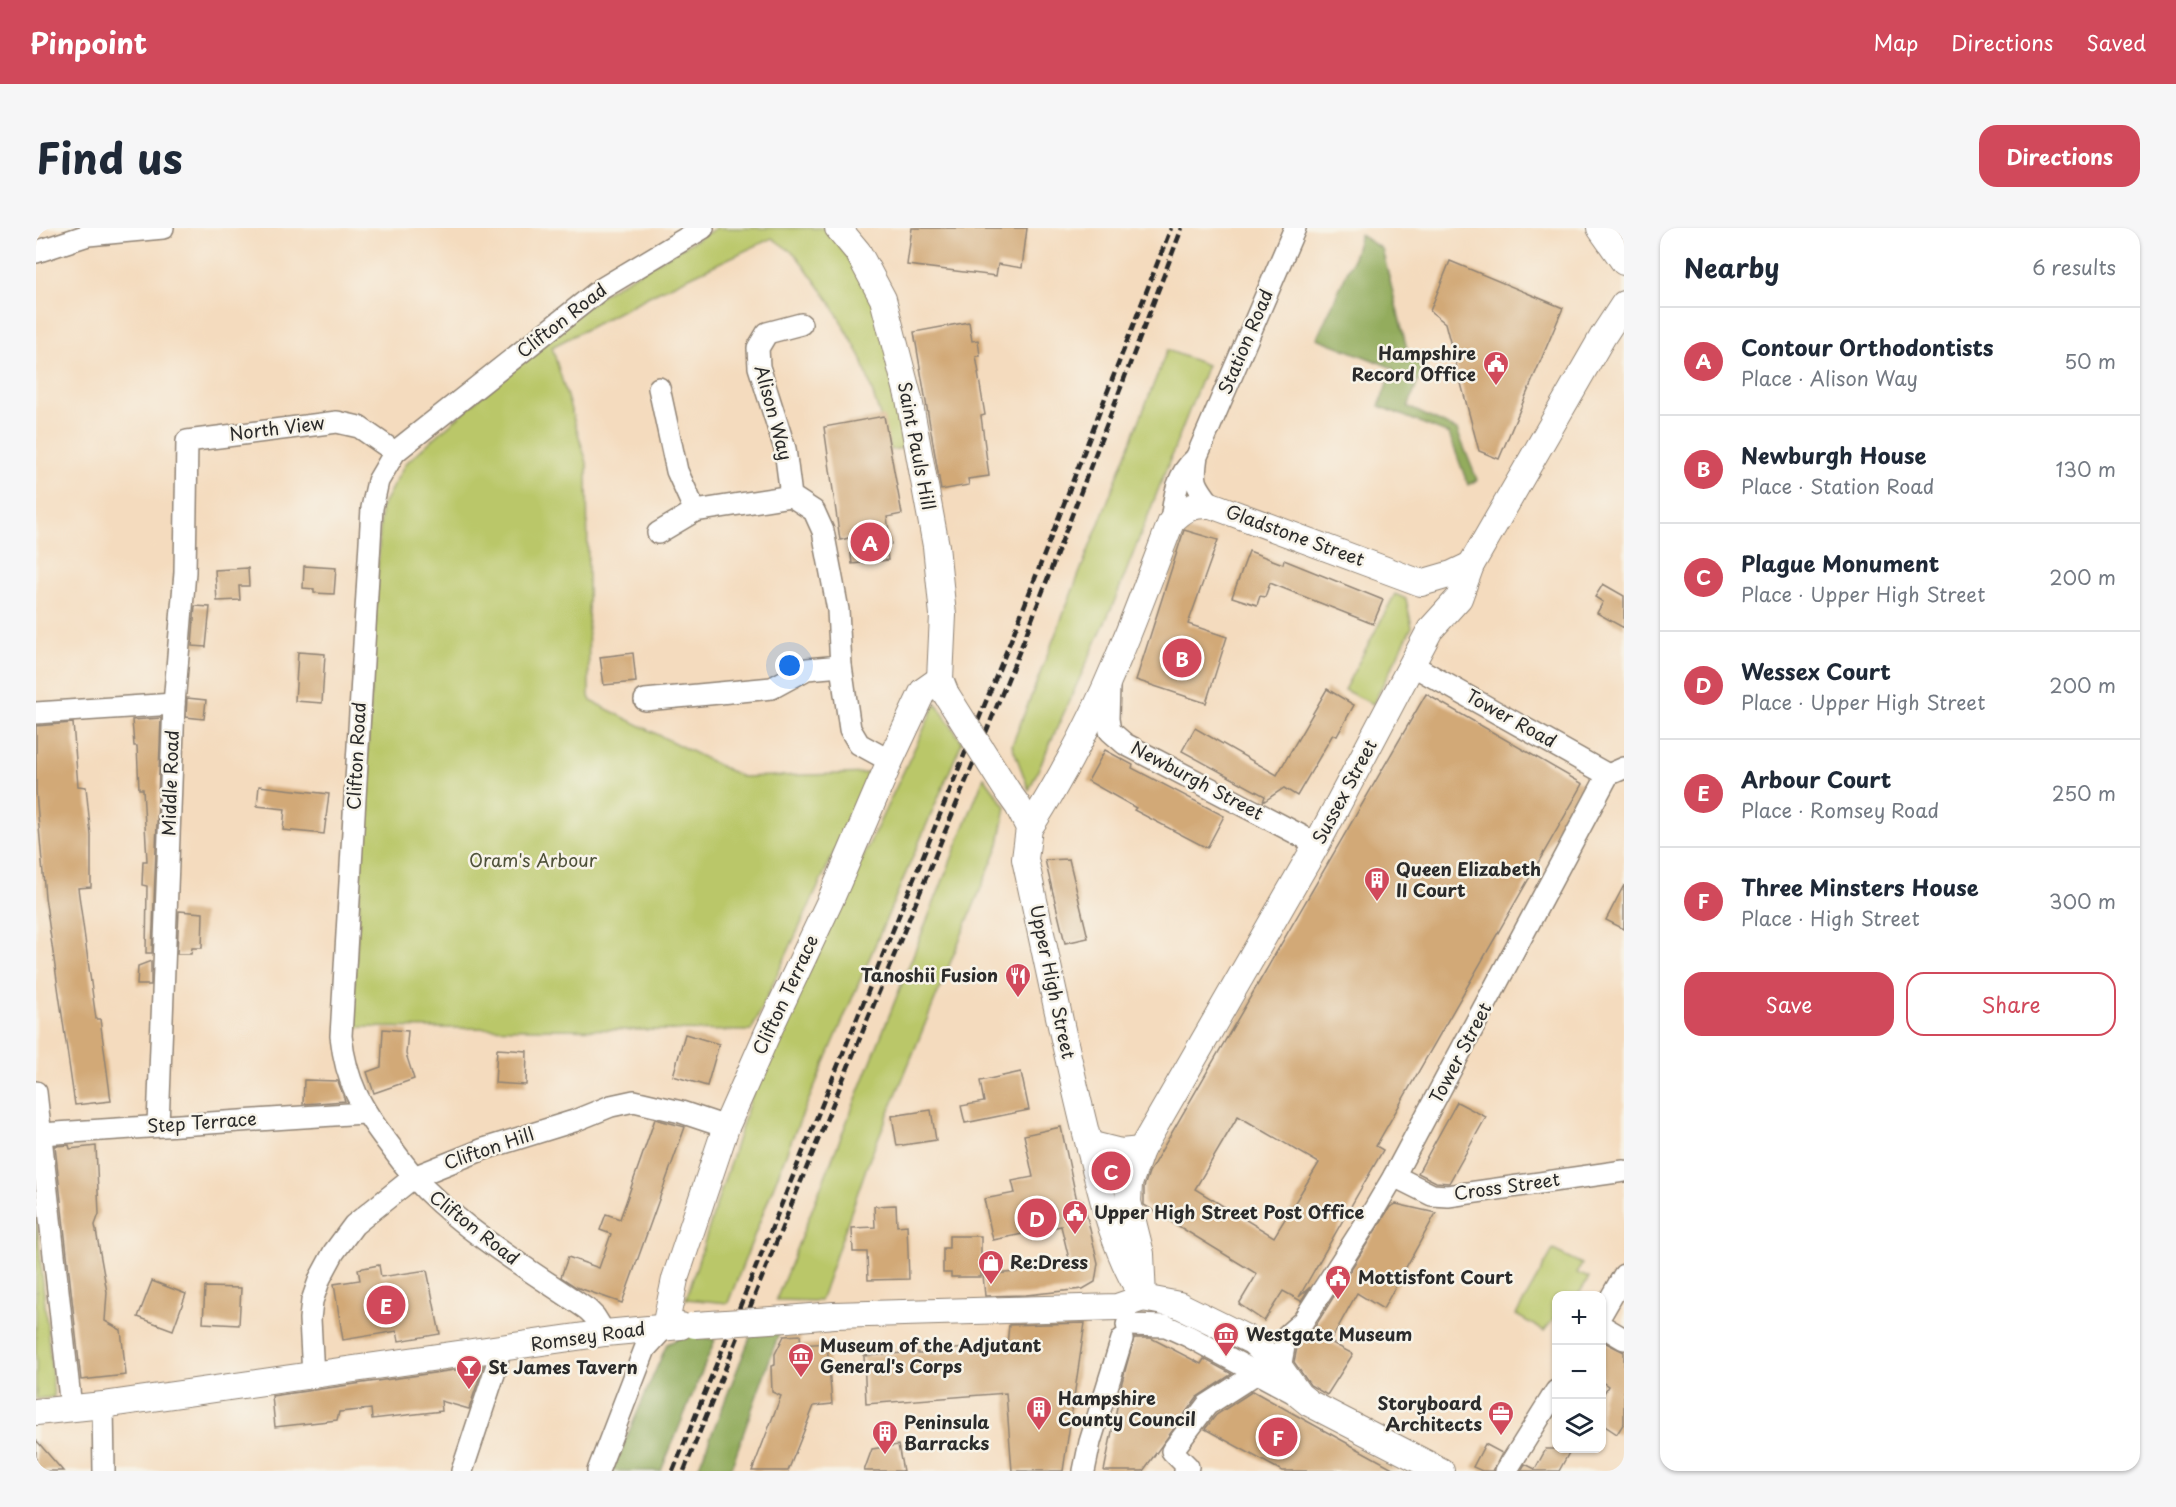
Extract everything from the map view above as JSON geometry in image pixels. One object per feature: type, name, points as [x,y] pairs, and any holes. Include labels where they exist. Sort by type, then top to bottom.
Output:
[{"type":"main road","name":"Saint Pauls Hill","points":[[838,228],[858,252],[883,299],[909,399],[936,546],[942,596],[943,687]]},
{"type":"main road","points":[[1600,228],[1624,262]]},
{"type":"main road","name":"Sussex Street","points":[[1143,1298],[1141,1254],[1128,1202],[1129,1184],[1141,1150],[1317,844],[1430,630],[1459,598],[1471,565],[1603,336],[1624,304]]},
{"type":"main road","name":"Gladstone Street","points":[[1172,522],[1179,513],[1187,508],[1198,504],[1211,505],[1421,582]]},
{"type":"main road","name":"Station Road","points":[[1109,683],[1172,522]]},
{"type":"main road","points":[[1430,630],[1430,606],[1421,582],[1452,574],[1471,565]]},
{"type":"main road","points":[[943,687],[1029,828],[1044,807],[1109,683]]},
{"type":"main road","name":"Clifton Terrace","points":[[665,1327],[673,1287],[726,1127],[923,691],[943,687]]},
{"type":"main road","name":"Upper High Street","points":[[1029,828],[1025,859],[1077,1101],[1104,1206],[1118,1247],[1143,1298]]},
{"type":"main road","points":[[1089,1144],[1121,1152],[1141,1150]]},
{"type":"main road","points":[[1143,1298],[1179,1305],[1252,1341],[1268,1370],[1309,1403],[1439,1471]]},
{"type":"main road","name":"Romsey Road","points":[[36,1412],[313,1376],[605,1333],[846,1315],[1117,1307],[1143,1298]]},
{"type":"street","points":[[36,252],[88,236],[163,228]]},
{"type":"street","name":"Clifton Road","points":[[605,1333],[588,1310],[482,1238],[414,1177],[364,1113],[352,1089],[343,1061],[341,1036],[372,508],[378,481],[395,452],[601,289],[703,228]]},
{"type":"street","name":"Station Road","points":[[1211,505],[1197,487],[1194,476],[1197,456],[1295,228]]},
{"type":"street","name":"Alison Way","points":[[791,496],[785,449],[759,367],[758,348],[766,333],[801,324]]},
{"type":"street","points":[[660,388],[677,471],[695,511]]},
{"type":"street","name":"North View","points":[[187,441],[337,422],[359,427],[395,452]]},
{"type":"street","name":"Middle Road","points":[[158,1125],[174,704],[185,572],[187,441]]},
{"type":"street","name":"Station Road","points":[[1172,522],[1177,484],[1187,466],[1197,456]]},
{"type":"street","points":[[658,533],[695,511],[791,496],[814,511],[823,531],[838,610],[841,666],[850,729],[858,744],[890,761]]},
{"type":"street","name":"Tower Road","points":[[1412,665],[1616,771]]},
{"type":"street","points":[[645,700],[772,688],[807,669],[841,666]]},
{"type":"street","name":"Newburgh Street","points":[[1109,683],[1107,718],[1110,731],[1125,744],[1317,844]]},
{"type":"street","points":[[36,713],[174,704]]},
{"type":"street","name":"Tower Street","points":[[1286,1336],[1303,1321],[1394,1176],[1616,771]]},
{"type":"street","points":[[36,1092],[71,1408]]},
{"type":"street","name":"Clifton Hill","points":[[313,1376],[310,1319],[312,1301],[320,1278],[334,1252],[354,1225],[414,1177],[484,1149],[574,1121],[611,1106],[634,1101],[681,1112],[726,1127]]},
{"type":"street","name":"Step Terrace","points":[[40,1134],[364,1113]]},
{"type":"street","name":"Cross Street","points":[[1394,1176],[1432,1195],[1448,1196],[1624,1171]]},
{"type":"street","points":[[1606,1306],[1624,1275]]},
{"type":"street","points":[[1084,1471],[1090,1442],[1124,1332],[1166,1326],[1268,1370]]},
{"type":"street","points":[[598,1471],[645,1349],[665,1327]]},
{"type":"street","points":[[1606,1328],[1624,1339]]},
{"type":"street","points":[[1252,1341],[1286,1336]]},
{"type":"street","points":[[1185,1471],[1188,1467],[1172,1451],[1207,1405],[1268,1370],[1286,1336]]},
{"type":"street","points":[[462,1471],[496,1368],[500,1349]]},
{"type":"street","points":[[1506,1471],[1552,1399]]},
{"type":"street","points":[[103,1405],[104,1471]]},
{"type":"green space","name":"Oram's Arbour","points":[[716,228],[828,228],[873,295],[911,447],[891,450],[861,357],[829,300],[796,255],[772,238],[653,294],[552,347],[587,463],[589,696],[591,701],[742,777],[871,773],[751,1031],[352,1027],[381,508],[405,464],[548,337],[607,291]]},
{"type":"green space","points":[[1360,235],[1382,249],[1409,357],[1427,360],[1408,407],[1457,430],[1477,480],[1468,485],[1449,434],[1379,406],[1393,368],[1317,338],[1352,261]]},
{"type":"green space","points":[[1167,350],[1207,365],[1115,600],[1029,790],[1012,745]]},
{"type":"green space","points":[[1395,594],[1406,599],[1412,627],[1373,704],[1344,690]]},
{"type":"green space","points":[[936,703],[962,742],[792,1139],[728,1303],[686,1299],[755,1085]]},
{"type":"green space","points":[[984,777],[1006,807],[999,844],[868,1163],[820,1301],[776,1300]]},
{"type":"green space","points":[[36,1213],[54,1397],[36,1399]]},
{"type":"green space","points":[[1553,1250],[1582,1264],[1577,1273],[1589,1278],[1581,1291],[1552,1291],[1552,1321],[1544,1331],[1516,1315]]},
{"type":"green space","points":[[690,1333],[715,1340],[661,1471],[612,1471],[667,1344]]},
{"type":"green space","points":[[779,1333],[730,1471],[697,1471],[751,1335]]},
{"type":"building","points":[[912,228],[1027,228],[1022,268],[998,264],[996,276],[907,265]]},
{"type":"building","name":"Hampshire Record Office","points":[[1450,261],[1563,308],[1499,459],[1479,451],[1445,323],[1430,311]]},
{"type":"building","points":[[969,322],[972,341],[978,340],[980,356],[976,356],[985,415],[981,416],[989,476],[968,479],[969,485],[941,490],[914,332]]},
{"type":"building","points":[[884,416],[902,514],[887,517],[891,544],[886,545],[888,560],[852,564],[849,538],[840,540],[824,427]]},
{"type":"building","points":[[1184,530],[1218,540],[1188,624],[1227,637],[1206,703],[1136,680]]},
{"type":"building","points":[[1249,551],[1283,564],[1284,560],[1383,600],[1373,624],[1270,583],[1265,597],[1260,596],[1257,605],[1232,597]]},
{"type":"building","points":[[304,566],[336,568],[334,594],[314,593],[314,589],[303,588]]},
{"type":"building","points":[[248,568],[249,586],[239,586],[240,600],[217,601],[215,570]]},
{"type":"building","points":[[1603,584],[1624,596],[1624,628],[1597,613],[1603,602],[1595,597]]},
{"type":"building","points":[[195,606],[210,607],[206,647],[192,646]]},
{"type":"building","points":[[298,652],[325,654],[322,703],[295,701]]},
{"type":"building","points":[[633,653],[636,682],[604,685],[600,657]]},
{"type":"building","points":[[1327,689],[1354,705],[1337,736],[1333,734],[1297,796],[1284,788],[1263,802],[1265,796],[1182,751],[1195,728],[1277,775]]},
{"type":"building","points":[[1426,694],[1583,784],[1376,1146],[1383,1150],[1299,1297],[1310,1287],[1301,1301],[1283,1291],[1264,1321],[1239,1304],[1257,1274],[1144,1205],[1144,1187],[1149,1172]],"holes":[[[1238,1116],[1319,1163],[1274,1237],[1195,1189]]]},
{"type":"building","points":[[187,698],[206,700],[204,719],[186,717]]},
{"type":"building","points":[[161,718],[152,953],[146,953],[147,886],[142,885],[143,861],[147,861],[143,789],[139,789],[137,746],[134,746],[132,720]]},
{"type":"building","points":[[73,723],[78,786],[86,787],[91,836],[91,887],[78,888],[96,1019],[100,1019],[111,1101],[75,1105],[45,897],[36,792],[36,726]]},
{"type":"building","points":[[1105,750],[1133,765],[1132,768],[1224,816],[1207,848],[1134,810],[1136,808],[1088,781]]},
{"type":"building","points":[[259,786],[329,794],[324,834],[283,830],[285,809],[257,806]]},
{"type":"building","points":[[1069,859],[1088,938],[1065,943],[1045,860]]},
{"type":"building","points":[[1624,885],[1624,929],[1606,920]]},
{"type":"building","points":[[179,911],[203,913],[202,948],[192,948],[191,954],[177,954]]},
{"type":"building","points":[[151,961],[151,985],[137,985],[138,966]]},
{"type":"building","points":[[383,1029],[408,1031],[406,1054],[414,1079],[374,1093],[367,1072],[381,1067]]},
{"type":"building","points":[[685,1034],[719,1044],[707,1086],[673,1076]]},
{"type":"building","points":[[497,1049],[527,1051],[526,1085],[495,1083]]},
{"type":"building","points":[[1021,1072],[1029,1110],[965,1123],[961,1106],[984,1102],[980,1081]]},
{"type":"building","points":[[304,1080],[338,1081],[345,1101],[303,1104]]},
{"type":"building","points":[[1457,1102],[1486,1117],[1449,1183],[1436,1182],[1418,1173]]},
{"type":"building","points":[[931,1110],[936,1140],[897,1146],[892,1116]]},
{"type":"building","points":[[655,1119],[685,1127],[622,1303],[576,1287],[561,1277],[568,1257],[599,1268],[611,1234],[600,1230],[606,1214],[620,1219]]},
{"type":"building","points":[[1061,1127],[1077,1201],[1083,1200],[1098,1263],[1095,1282],[1083,1289],[1026,1295],[985,1296],[983,1275],[1071,1267],[1061,1226],[993,1240],[984,1199],[1015,1193],[1012,1181],[1033,1177],[1024,1135]]},
{"type":"building","points":[[69,1145],[70,1149],[96,1146],[99,1214],[95,1225],[107,1292],[105,1321],[121,1330],[126,1375],[81,1380],[55,1146]]},
{"type":"building","name":"Mottisfont Court","points":[[1396,1204],[1436,1213],[1383,1309],[1357,1293],[1330,1342],[1353,1354],[1327,1395],[1310,1385],[1294,1362],[1298,1343],[1314,1328],[1390,1207]]},
{"type":"building","points":[[896,1205],[897,1226],[907,1225],[909,1279],[868,1280],[867,1252],[853,1252],[852,1228],[875,1227],[874,1206]]},
{"type":"building","points":[[949,1236],[981,1236],[981,1277],[951,1277],[951,1273],[943,1273],[943,1248],[949,1248]]},
{"type":"building","points":[[379,1265],[381,1277],[427,1270],[440,1334],[399,1341],[397,1331],[343,1340],[334,1284],[360,1280],[358,1269]]},
{"type":"building","points":[[152,1281],[186,1294],[173,1330],[138,1317]]},
{"type":"building","points":[[205,1287],[241,1288],[239,1325],[203,1323]]},
{"type":"building","points":[[1085,1323],[1063,1471],[1012,1471],[1006,1393],[866,1404],[864,1356],[918,1352],[918,1354],[942,1354],[942,1350],[1007,1345],[1009,1325]]},
{"type":"building","points":[[800,1335],[801,1345],[827,1343],[832,1404],[814,1406],[788,1471],[752,1471],[781,1396],[772,1392],[771,1366],[775,1365],[775,1354],[784,1336]]},
{"type":"building","name":"Hampshire County Council","points":[[1134,1338],[1151,1338],[1201,1364],[1204,1359],[1232,1374],[1197,1397],[1143,1471],[1104,1471],[1122,1382]]},
{"type":"building","points":[[1606,1343],[1624,1352],[1624,1423],[1617,1434],[1606,1427],[1606,1390],[1608,1386],[1606,1385]]},
{"type":"building","points":[[483,1366],[469,1409],[441,1401],[442,1411],[372,1419],[371,1409],[339,1412],[337,1420],[275,1427],[272,1396]]},
{"type":"building","points":[[1253,1391],[1398,1471],[1282,1471],[1205,1429],[1216,1415]]},
{"type":"building","points":[[36,1440],[63,1471],[36,1471]]},
{"type":"building","points":[[1485,1444],[1502,1453],[1493,1471],[1482,1471],[1473,1467]]},
{"type":"building","name":"Peninsula Barracks","points":[[898,1445],[903,1471],[864,1471],[872,1449]]},
{"type":"building","points":[[1546,1449],[1552,1449],[1552,1453],[1569,1453],[1559,1471],[1521,1471],[1525,1464],[1535,1469]]},
{"type":"railway","points":[[673,1471],[1013,635],[1171,228]]},
{"type":"railway","points":[[684,1471],[1024,640],[1182,228]]},
{"type":"place","name":"Hampshire Record Office","points":[[1496,387]]},
{"type":"place","name":"Contour Orthodontists","points":[[870,542]]},
{"type":"place","name":"Newburgh House","points":[[1182,658]]},
{"type":"place","name":"Queen Elizabeth II Court","points":[[1377,903]]},
{"type":"place","name":"Tanoshii Fusion","points":[[1018,999]]},
{"type":"place","name":"Plague Monument","points":[[1111,1171]]},
{"type":"place","name":"Wessex Court","points":[[1037,1218]]},
{"type":"place","name":"Upper High Street Post Office","points":[[1075,1236]]},
{"type":"place","name":"Re:Dress","points":[[991,1286]]},
{"type":"place","name":"Mottisfont Court","points":[[1338,1301]]},
{"type":"place","name":"Arbour Court","points":[[386,1305]]},
{"type":"place","name":"Westgate Museum","points":[[1226,1358]]},
{"type":"place","name":"Museum of the Adjutant General's Corps","points":[[801,1379]]},
{"type":"place","name":"St James Tavern","points":[[469,1391]]},
{"type":"place","name":"Hampshire County Council","points":[[1039,1432]]},
{"type":"place","name":"Three Minsters House","points":[[1278,1437]]},
{"type":"place","name":"Storyboard Architects","points":[[1501,1437]]},
{"type":"place","name":"Peninsula Barracks","points":[[885,1456]]}]
